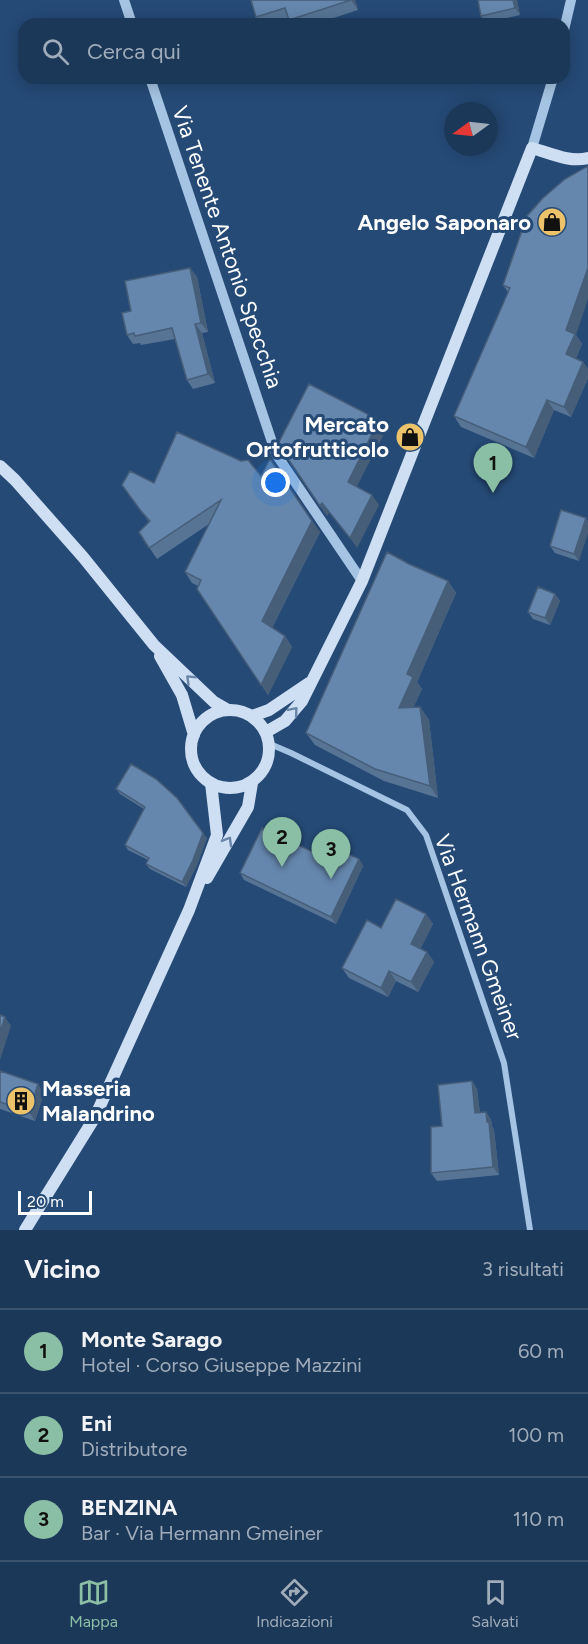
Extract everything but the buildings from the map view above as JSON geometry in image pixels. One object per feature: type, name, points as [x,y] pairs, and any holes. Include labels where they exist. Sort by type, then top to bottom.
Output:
[{"type":"main road","points":[[266,732],[285,721],[302,701],[362,582],[532,148],[572,159],[588,158]]},
{"type":"main road","points":[[0,466],[83,557],[154,645],[214,702],[228,710],[245,712],[252,716],[266,732],[270,744],[268,762],[264,770],[252,783],[234,789],[226,789],[202,777],[193,761],[191,743],[204,720],[211,715],[228,710]]},
{"type":"main road","points":[[154,645],[182,695],[194,735]]},
{"type":"main road","points":[[252,716],[269,710],[313,681]]},
{"type":"main road","points":[[25,1230],[94,1117],[189,910],[217,835],[211,783]]},
{"type":"main road","points":[[189,910],[248,807],[252,783]]},
{"type":"street","points":[[124,0],[130,18]]},
{"type":"street","points":[[567,18],[571,0]]},
{"type":"street","name":"Via Tenente Antonio Specchia","points":[[152,84],[276,453],[362,582]]},
{"type":"street","points":[[532,148],[551,84]]},
{"type":"street","name":"Via Hermann Gmeiner","points":[[270,744],[406,810],[426,835],[504,1063],[530,1230]]},
{"type":"place","name":"Angelo Saponaro","points":[[552,222]]},
{"type":"place","name":"Mercato Ortofrutticolo","points":[[410,437]]},
{"type":"place","name":"Monte Sarago","points":[[493,493]]},
{"type":"place","name":"Eni","points":[[282,867]]},
{"type":"place","name":"BENZINA","points":[[331,879]]},
{"type":"place","name":"Masseria Malandrino","points":[[21,1101]]}]
